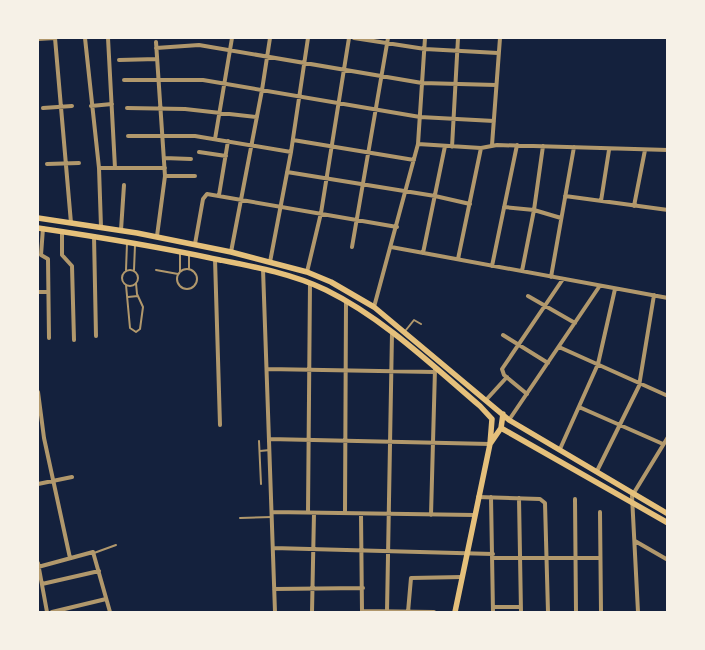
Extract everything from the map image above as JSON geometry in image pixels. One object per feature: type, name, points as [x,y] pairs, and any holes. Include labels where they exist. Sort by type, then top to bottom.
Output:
[{"type":"main road","points":[[38,218],[157,236],[231,252],[307,272],[337,286],[374,307],[509,420],[668,514]]},
{"type":"main road","points":[[40,228],[135,242],[190,253],[263,269],[310,283],[346,301],[392,333],[489,414],[492,424],[490,444],[455,612]]},
{"type":"main road","points":[[135,242],[137,233]]},
{"type":"main road","points":[[429,362],[434,356]]},
{"type":"main road","points":[[490,444],[501,428],[503,414]]},
{"type":"main road","points":[[501,428],[668,523]]},
{"type":"street","points":[[38,39],[55,38],[70,223]]},
{"type":"street","points":[[85,38],[90,106],[99,168],[101,227]]},
{"type":"street","points":[[108,38],[115,168]]},
{"type":"street","points":[[215,139],[226,84],[232,38]]},
{"type":"street","points":[[231,252],[270,38]]},
{"type":"street","points":[[270,262],[292,152],[308,38]]},
{"type":"street","points":[[307,272],[321,213],[349,38]]},
{"type":"street","points":[[354,38],[424,48],[498,53]]},
{"type":"street","points":[[352,247],[388,38]]},
{"type":"street","points":[[374,307],[418,144],[425,38]]},
{"type":"street","points":[[452,146],[458,38]]},
{"type":"street","points":[[492,145],[500,38]]},
{"type":"street","points":[[156,42],[165,168],[157,236]]},
{"type":"street","points":[[156,48],[199,45],[230,52],[422,83],[496,85]]},
{"type":"street","points":[[119,60],[157,59]]},
{"type":"street","points":[[124,80],[203,80],[420,117],[494,121]]},
{"type":"street","points":[[90,106],[112,104]]},
{"type":"street","points":[[43,108],[72,106]]},
{"type":"street","points":[[127,108],[221,112],[257,117]]},
{"type":"street","points":[[128,136],[196,136],[292,152]]},
{"type":"street","points":[[293,140],[414,160]]},
{"type":"street","points":[[219,195],[228,141]]},
{"type":"street","points":[[418,144],[481,148],[492,145],[517,145],[609,150],[668,150]]},
{"type":"street","points":[[492,266],[517,145]]},
{"type":"street","points":[[422,253],[445,146]]},
{"type":"street","points":[[522,271],[534,210],[543,146]]},
{"type":"street","points":[[551,277],[574,147]]},
{"type":"street","points":[[458,260],[481,148]]},
{"type":"street","points":[[601,201],[609,150]]},
{"type":"street","points":[[634,206],[645,150]]},
{"type":"street","points":[[199,152],[226,156]]},
{"type":"street","points":[[164,158],[191,159]]},
{"type":"street","points":[[46,164],[79,163]]},
{"type":"street","points":[[99,168],[165,168]]},
{"type":"street","points":[[287,172],[362,186],[435,196],[470,204]]},
{"type":"street","points":[[165,176],[195,176]]},
{"type":"street","points":[[121,230],[124,185]]},
{"type":"street","points":[[195,244],[204,196],[219,195],[396,227]]},
{"type":"street","points":[[565,196],[668,210]]},
{"type":"street","points":[[504,207],[534,210],[561,218]]},
{"type":"street","points":[[40,228],[41,255],[48,259],[49,338]]},
{"type":"street","points":[[62,231],[62,255],[72,266],[74,340]]},
{"type":"street","points":[[94,236],[96,336]]},
{"type":"street","points":[[391,247],[599,287],[668,298]]},
{"type":"street","points":[[215,259],[220,425]]},
{"type":"street","points":[[263,269],[275,612]]},
{"type":"street","points":[[527,394],[507,377],[502,369],[563,279]]},
{"type":"street","points":[[308,513],[310,283]]},
{"type":"street","points":[[509,420],[599,287]]},
{"type":"street","points":[[560,449],[598,364],[615,289]]},
{"type":"street","points":[[38,292],[48,292]]},
{"type":"street","points":[[597,471],[640,383],[654,295]]},
{"type":"street","points":[[528,296],[575,323]]},
{"type":"street","points":[[345,513],[346,301]]},
{"type":"street","points":[[387,612],[392,333]]},
{"type":"street","points":[[503,335],[548,363]]},
{"type":"street","points":[[559,347],[668,396]]},
{"type":"street","points":[[267,369],[390,371],[435,369],[431,514]]},
{"type":"street","points":[[486,400],[507,377]]},
{"type":"street","points":[[38,392],[43,431],[70,558]]},
{"type":"street","points":[[579,407],[663,444]]},
{"type":"street","points":[[38,432],[43,431]]},
{"type":"street","points":[[638,612],[633,493],[668,437]]},
{"type":"street","points":[[269,440],[490,444]]},
{"type":"street","points":[[38,484],[72,477]]},
{"type":"street","points":[[478,497],[540,499],[545,502],[548,612]]},
{"type":"street","points":[[491,497],[493,610],[521,607]]},
{"type":"street","points":[[519,498],[521,612]]},
{"type":"street","points":[[575,499],[576,612]]},
{"type":"street","points":[[600,512],[601,612]]},
{"type":"street","points":[[272,515],[308,513],[474,515]]},
{"type":"street","points":[[312,612],[314,513]]},
{"type":"street","points":[[361,514],[362,612],[434,612]]},
{"type":"street","points":[[635,541],[668,560]]},
{"type":"street","points":[[273,548],[467,553],[520,558],[600,558]]},
{"type":"street","points":[[47,612],[38,566],[90,552],[94,553],[110,612]]},
{"type":"street","points":[[42,584],[99,571]]},
{"type":"street","points":[[408,612],[411,578],[462,577]]},
{"type":"street","points":[[274,589],[363,588]]},
{"type":"street","points":[[38,594],[43,593]]},
{"type":"street","points":[[52,612],[106,599]]},
{"type":"lane","points":[[128,241],[126,270],[122,276],[126,285],[130,328],[136,332],[140,329],[143,309],[136,283],[138,276],[134,270],[135,242]]},
{"type":"lane","points":[[181,252],[177,280],[180,286],[185,289],[192,288],[196,284],[197,277],[189,269]]},
{"type":"lane","points":[[189,269],[190,253]]},
{"type":"lane","points":[[156,270],[179,273],[189,269]]},
{"type":"lane","points":[[126,270],[134,270]]},
{"type":"lane","points":[[126,285],[136,283]]},
{"type":"lane","points":[[127,297],[138,296]]},
{"type":"lane","points":[[404,332],[414,320],[422,324]]},
{"type":"lane","points":[[259,440],[261,484]]},
{"type":"lane","points":[[260,451],[270,450]]},
{"type":"lane","points":[[240,518],[272,515]]},
{"type":"lane","points":[[94,553],[116,545]]}]
